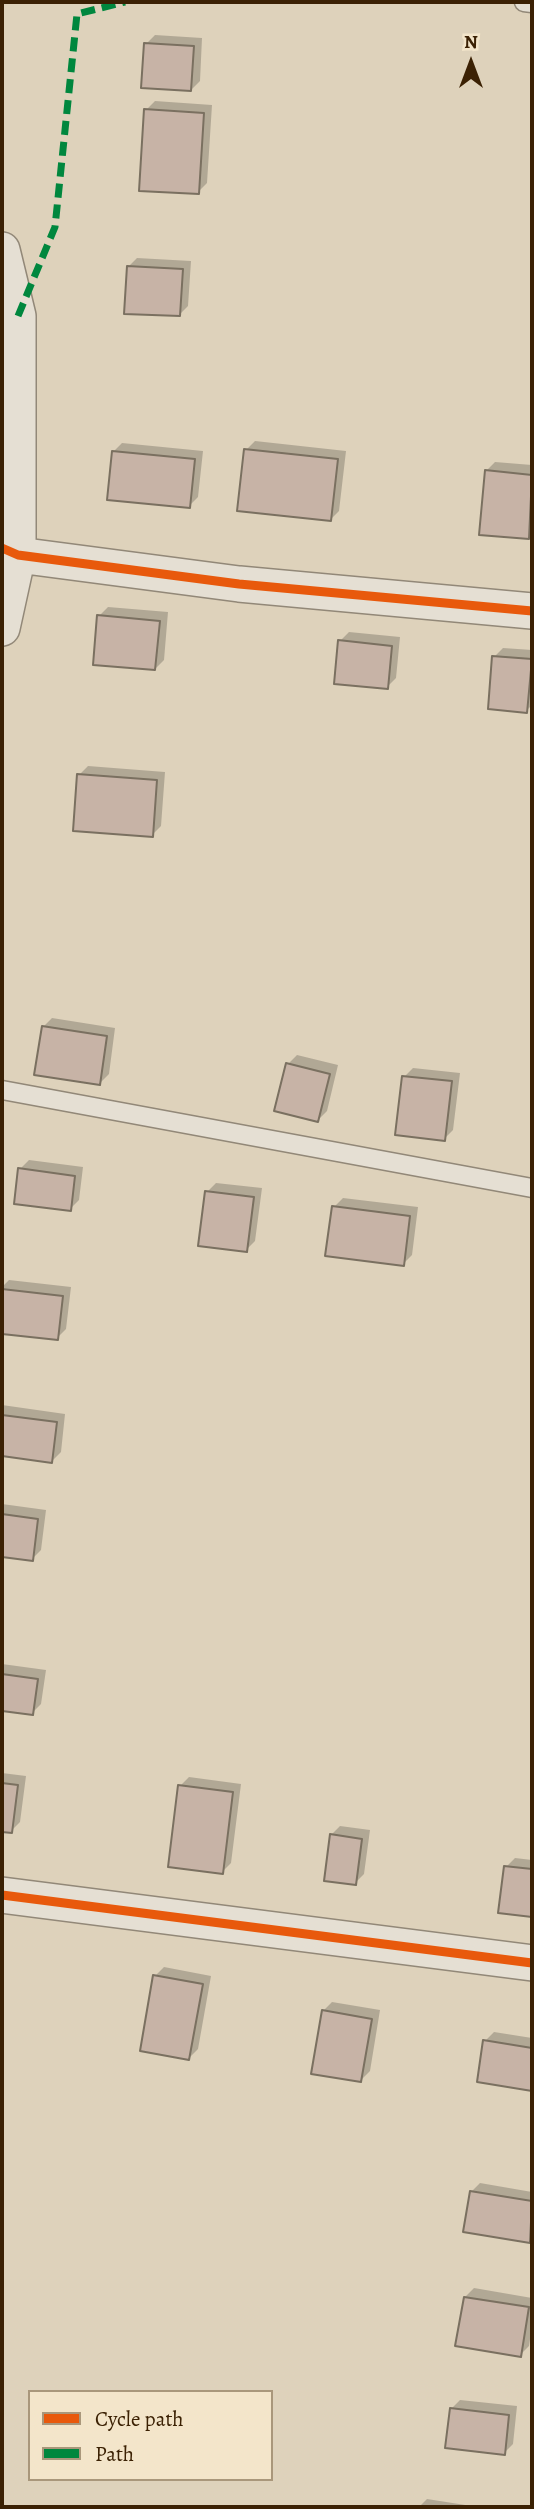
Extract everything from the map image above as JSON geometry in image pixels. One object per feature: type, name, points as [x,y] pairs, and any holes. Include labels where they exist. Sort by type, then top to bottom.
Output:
[{"type":"street","points":[[2,250],[18,316],[10,551],[2,628]]},
{"type":"street","points":[[10,551],[239,584],[532,611]]},
{"type":"street","points":[[2,1895],[532,1963]]},
{"type":"lane","points":[[524,2],[532,3]]},
{"type":"lane","points":[[2,1090],[532,1188]]},
{"type":"building","points":[[144,43],[194,46],[191,91],[141,88]]},
{"type":"building","points":[[144,109],[204,113],[199,194],[139,191]]},
{"type":"building","points":[[127,266],[183,269],[180,316],[124,314]]},
{"type":"building","points":[[244,449],[338,459],[331,521],[237,511]]},
{"type":"building","points":[[112,451],[195,459],[190,508],[107,500]]},
{"type":"building","points":[[485,470],[532,475],[529,539],[479,535]]},
{"type":"building","points":[[97,615],[160,621],[155,670],[93,665]]},
{"type":"building","points":[[338,640],[392,646],[388,689],[334,684]]},
{"type":"building","points":[[492,656],[532,659],[527,713],[488,709]]},
{"type":"building","points":[[77,774],[157,780],[153,837],[73,831]]},
{"type":"building","points":[[42,1026],[107,1036],[100,1085],[34,1075]]},
{"type":"building","points":[[286,1063],[330,1074],[318,1122],[274,1111]]},
{"type":"building","points":[[402,1076],[452,1081],[445,1141],[395,1135]]},
{"type":"building","points":[[18,1168],[75,1176],[71,1211],[14,1204]]},
{"type":"building","points":[[205,1191],[254,1197],[247,1252],[198,1246]]},
{"type":"building","points":[[332,1206],[410,1216],[404,1266],[325,1256]]},
{"type":"building","points":[[2,1289],[63,1296],[58,1340],[2,1334]]},
{"type":"building","points":[[2,1415],[57,1422],[52,1463],[2,1456]]},
{"type":"building","points":[[2,1514],[38,1519],[33,1561],[2,1557]]},
{"type":"building","points":[[2,1674],[38,1679],[33,1715],[2,1711]]},
{"type":"building","points":[[2,1783],[18,1785],[12,1833],[2,1832]]},
{"type":"building","points":[[178,1785],[233,1792],[223,1874],[168,1867]]},
{"type":"building","points":[[330,1834],[362,1839],[356,1885],[324,1881]]},
{"type":"building","points":[[504,1866],[532,1869],[532,1917],[498,1913]]},
{"type":"building","points":[[153,1975],[203,1984],[189,2060],[140,2051]]},
{"type":"building","points":[[322,2010],[372,2019],[361,2082],[311,2074]]},
{"type":"building","points":[[483,2040],[532,2048],[532,2091],[477,2082]]},
{"type":"building","points":[[470,2191],[532,2201],[530,2243],[463,2232]]},
{"type":"building","points":[[464,2297],[529,2307],[521,2357],[455,2346]]},
{"type":"building","points":[[450,2408],[509,2415],[505,2455],[445,2448]]},
{"type":"marked path","points":[[18,316],[55,227],[77,14],[125,2]]},
{"type":"cycle path","points":[[2,548],[18,555],[239,584],[532,611]]},
{"type":"cycle path","points":[[2,1895],[532,1963]]}]
